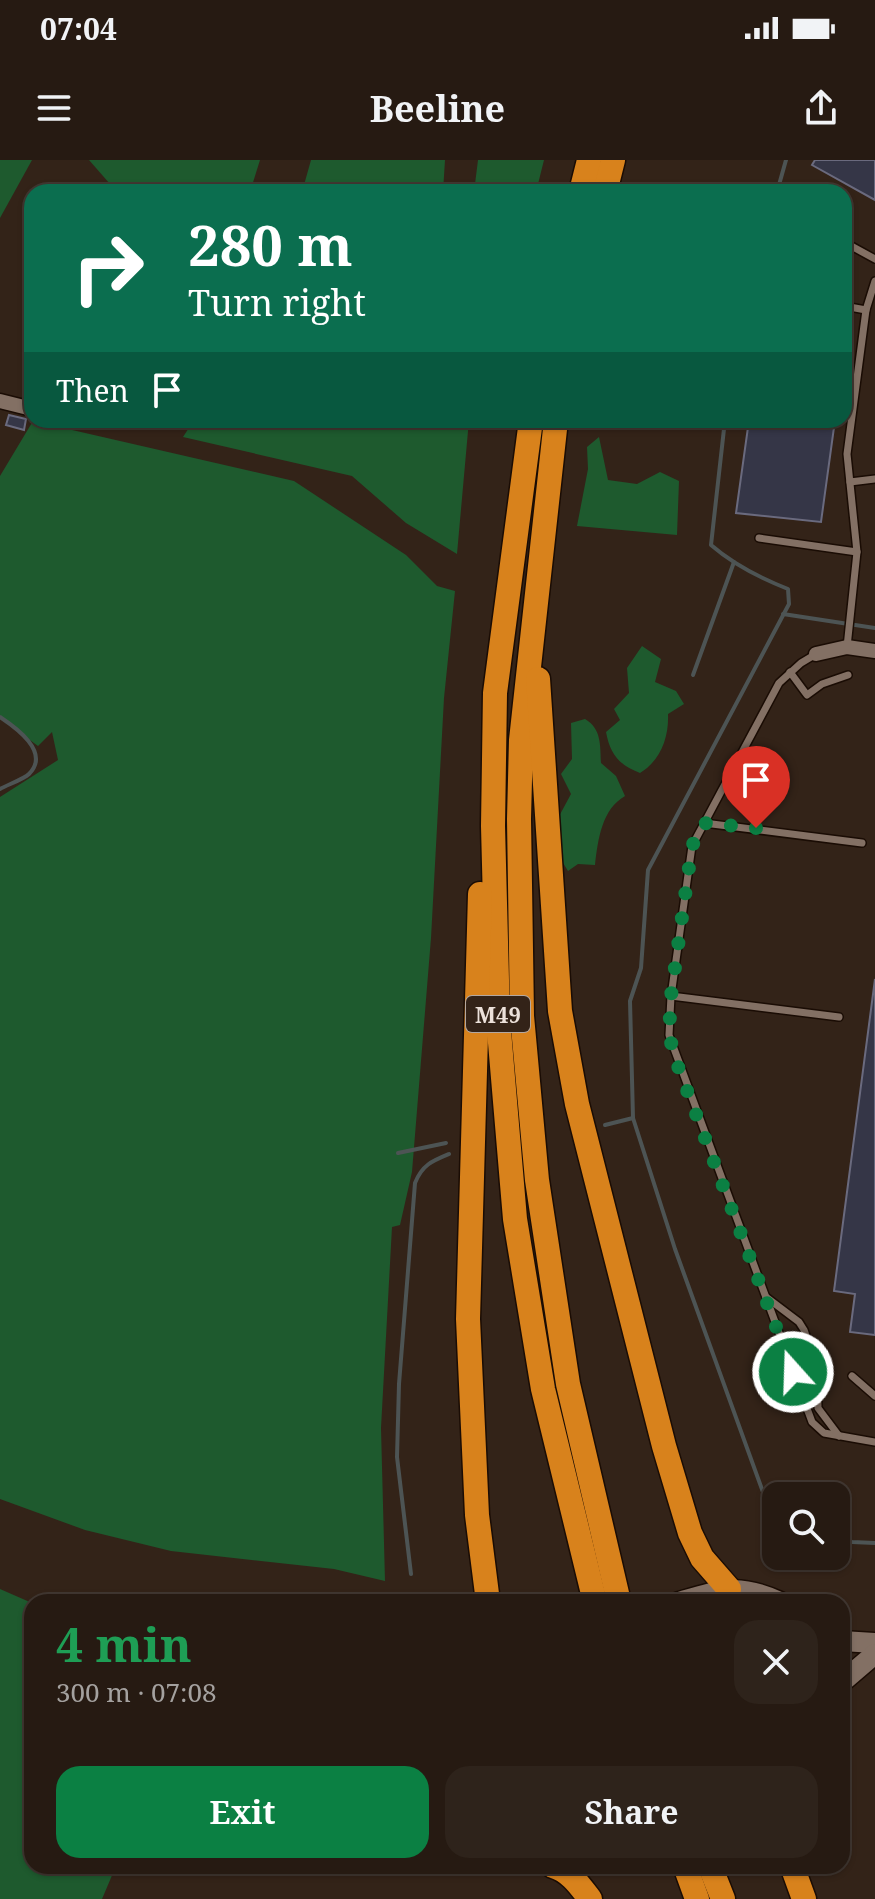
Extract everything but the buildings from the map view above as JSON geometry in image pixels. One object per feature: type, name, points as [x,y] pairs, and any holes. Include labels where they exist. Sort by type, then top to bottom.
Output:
[{"type":"highway","points":[[583,184],[589,160]]},
{"type":"highway","points":[[607,184],[613,160]]},
{"type":"highway","name":"M49","points":[[487,1594],[477,1515],[468,1319],[484,769],[530,428]]},
{"type":"highway","name":"M49","points":[[555,428],[521,740],[522,1016],[537,1180],[568,1384],[617,1594]]},
{"type":"highway","name":"M49","points":[[534,609],[560,1011],[577,1104],[664,1446],[690,1533],[718,1592]]},
{"type":"highway","name":"M49","points":[[495,693],[493,826],[498,1019],[515,1219],[543,1389],[593,1594]]},
{"type":"highway","points":[[567,1874],[590,1899]]},
{"type":"highway","points":[[688,1874],[697,1899]]},
{"type":"highway","points":[[713,1874],[723,1899]]},
{"type":"highway","points":[[795,1874],[804,1899]]},
{"type":"street","points":[[0,401],[24,407]]},
{"type":"street","points":[[816,654],[847,647],[875,651]]},
{"type":"street","points":[[710,1594],[759,1594]]},
{"type":"street","points":[[850,1641],[875,1643]]},
{"type":"street","points":[[850,1675],[875,1654]]},
{"type":"lane","points":[[852,246],[875,259]]},
{"type":"lane","points":[[852,416],[866,310],[875,281]]},
{"type":"lane","points":[[852,307],[866,310]]},
{"type":"lane","points":[[847,647],[857,552],[847,454],[850,428]]},
{"type":"lane","points":[[850,482],[875,479]]},
{"type":"lane","points":[[759,538],[857,552]]},
{"type":"lane","points":[[816,654],[779,683],[692,846],[671,996],[669,1035],[676,1061],[812,1422],[824,1433],[875,1442]]},
{"type":"lane","points":[[790,672],[807,695],[822,684],[848,675]]},
{"type":"lane","points":[[704,823],[862,843]]},
{"type":"lane","points":[[671,996],[839,1017]]},
{"type":"lane","points":[[766,1297],[799,1322],[804,1330],[817,1367],[818,1408],[841,1438]]},
{"type":"lane","points":[[852,1376],[875,1396]]},
{"type":"green space","points":[[0,160],[32,160],[0,218]]},
{"type":"green space","points":[[89,160],[260,160],[252,184],[110,184]]},
{"type":"green space","points":[[311,160],[445,160],[444,184],[304,184]]},
{"type":"green space","points":[[478,160],[544,160],[538,184],[475,184]]},
{"type":"green space","points":[[29,428],[63,428],[294,481],[406,555],[437,586],[455,591],[444,698],[431,938],[412,1172],[400,1225],[392,1227],[381,1428],[385,1581],[334,1569],[171,1551],[85,1530],[0,1499],[0,797],[58,760],[52,732],[38,746],[0,718],[0,476]]},
{"type":"green space","points":[[189,428],[468,428],[457,554],[406,523],[352,476],[183,437]]},
{"type":"green space","points":[[599,437],[608,480],[637,484],[660,472],[679,481],[677,535],[577,526],[588,469],[587,447]]},
{"type":"green space","points":[[642,646],[661,659],[655,682],[676,691],[684,704],[668,714],[662,747],[653,762],[640,773],[617,758],[606,732],[620,720],[614,709],[629,693],[627,668]]},
{"type":"green space","points":[[585,719],[597,733],[601,763],[616,776],[625,796],[606,817],[595,865],[578,864],[568,871],[560,858],[557,820],[571,794],[561,774],[572,759],[571,723]]},
{"type":"green space","points":[[0,1589],[24,1600],[24,1874],[113,1874],[102,1899],[0,1899]]},
{"type":"waterway","points":[[779,184],[786,160]]},
{"type":"waterway","points":[[724,428],[711,545],[747,570],[788,589],[789,604],[648,870],[641,968],[630,1001],[633,1118],[675,1249],[762,1489]]},
{"type":"waterway","points":[[693,675],[734,562]]},
{"type":"waterway","points":[[783,614],[875,628]]},
{"type":"waterway","points":[[0,717],[28,741],[36,757],[35,766],[29,774],[0,789]]},
{"type":"waterway","points":[[605,1125],[633,1118]]},
{"type":"waterway","points":[[398,1153],[446,1143]]},
{"type":"waterway","points":[[411,1574],[397,1457],[399,1384],[415,1183],[428,1164],[449,1154]]},
{"type":"waterway","points":[[850,1541],[875,1543]]},
{"type":"route","points":[[756,828],[704,823],[692,846],[671,996],[669,1035],[676,1061],[793,1372]]}]
